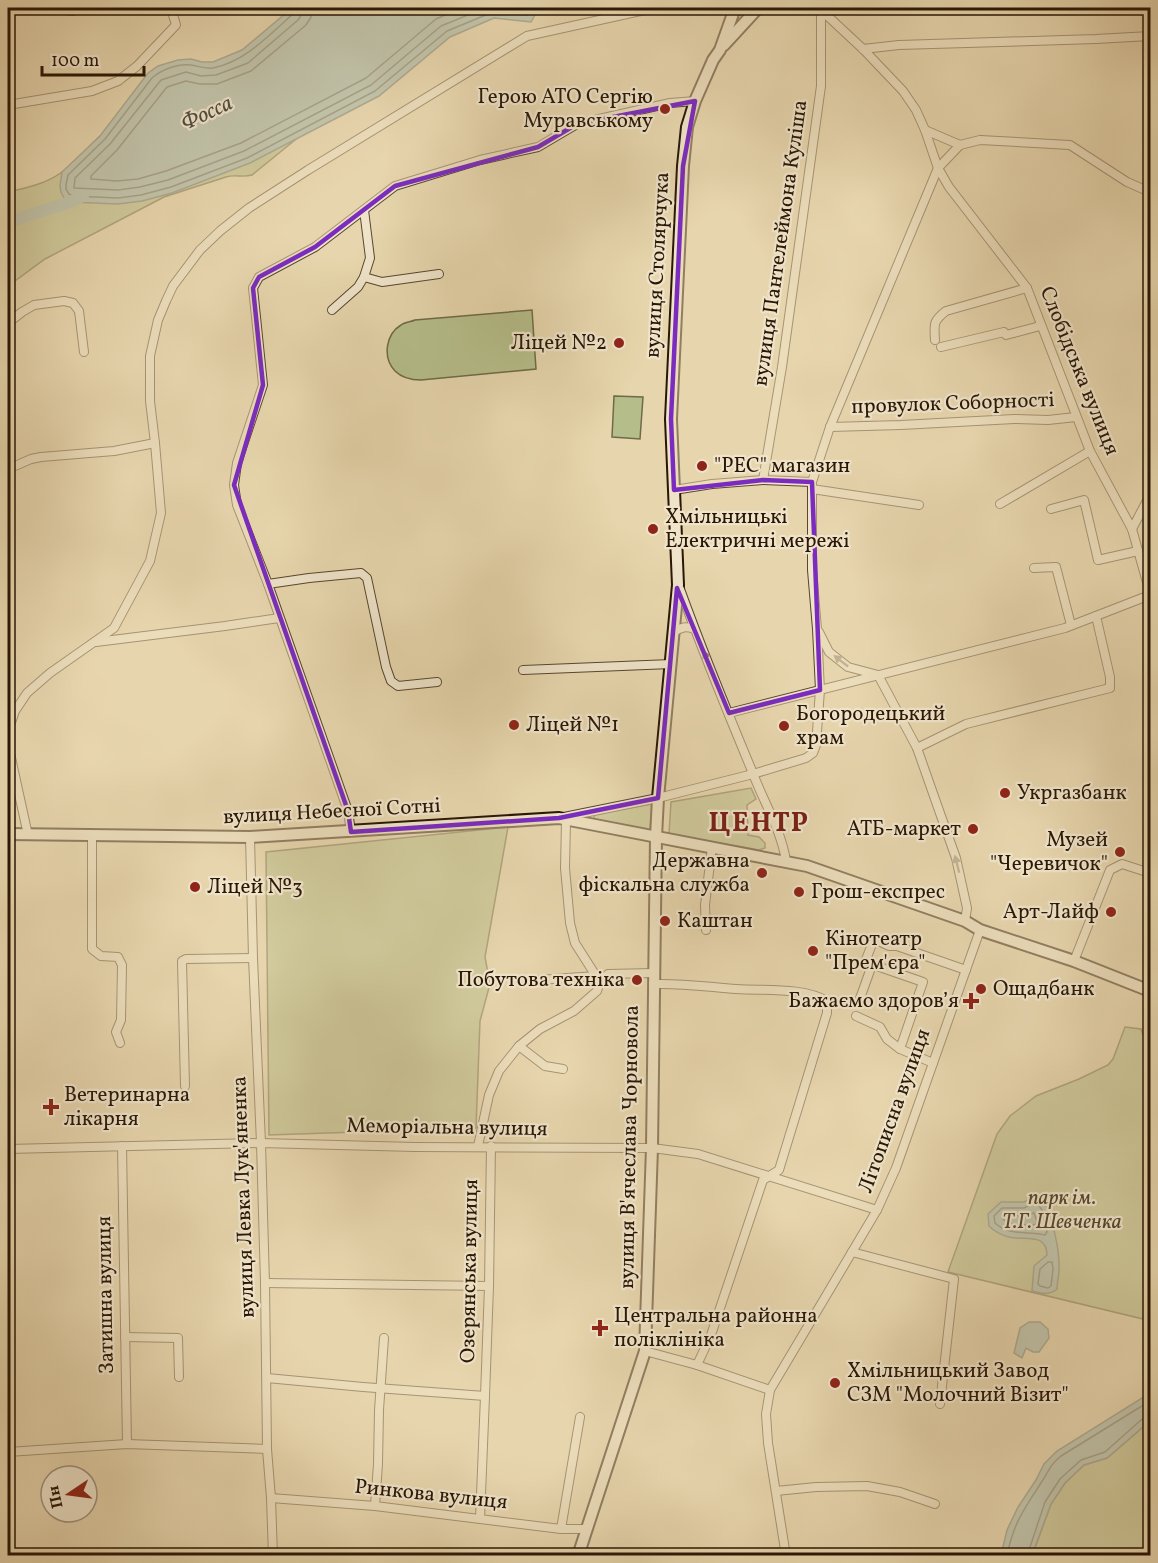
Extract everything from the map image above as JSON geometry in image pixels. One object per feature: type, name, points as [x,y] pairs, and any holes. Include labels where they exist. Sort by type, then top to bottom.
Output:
[{"type":"main road","points":[[720,50],[735,8]]},
{"type":"main road","points":[[741,8],[757,8]]},
{"type":"main road","points":[[720,50],[757,8]]},
{"type":"main road","name":"вулиця Столярчука","points":[[656,837],[678,585],[670,418],[682,166],[687,127],[695,101],[720,50]]},
{"type":"main road","name":"вулиця Небесної Сотні","points":[[8,834],[250,837],[563,819],[807,866],[965,921],[980,930],[1074,961],[1150,991]]},
{"type":"main road","name":"вулиця В'ячеслава Чорновола","points":[[578,1556],[645,1351],[652,1148],[656,837]]},
{"type":"street","points":[[8,11],[31,8]]},
{"type":"street","points":[[54,8],[73,11]]},
{"type":"street","points":[[8,105],[92,91],[118,81],[137,66],[176,25],[171,8]]},
{"type":"street","points":[[8,739],[8,731],[15,711],[27,693],[50,673],[114,628],[150,561],[161,513],[149,387],[150,356],[158,320],[173,286],[192,260],[220,231],[249,208],[527,36],[654,8]]},
{"type":"street","name":"Слобідська вулиця","points":[[820,9],[903,91],[916,110],[938,168],[949,187],[1027,288],[1090,451],[1132,529],[1150,594]]},
{"type":"street","name":"вулиця Пантелеймона Куліша","points":[[763,480],[782,367],[821,86],[820,9]]},
{"type":"street","points":[[863,49],[899,45],[1150,36]]},
{"type":"street","points":[[351,832],[348,811],[237,505],[234,485],[237,463],[263,385],[254,288],[259,277],[315,247],[394,186],[480,160],[538,147],[577,124],[669,103],[695,101]]},
{"type":"street","points":[[925,130],[960,145]]},
{"type":"street","points":[[478,1146],[489,1095],[499,1071],[519,1046],[540,1029],[574,1011],[597,991],[598,978],[575,943],[570,923],[563,819],[753,774],[806,758],[813,753],[816,745],[820,690],[818,629],[812,570],[812,485],[830,427],[938,168],[960,145],[980,140],[1070,145],[1126,182],[1150,192]]},
{"type":"street","points":[[332,310],[358,287],[364,277],[370,258],[364,210]]},
{"type":"street","points":[[364,277],[382,282],[439,274]]},
{"type":"street","points":[[935,340],[934,325],[937,318],[946,311],[1027,288]]},
{"type":"street","points":[[8,323],[33,305],[64,301],[73,303],[79,311],[84,352]]},
{"type":"street","points":[[941,347],[1040,326]]},
{"type":"street","name":"провулок Соборності","points":[[830,427],[1014,419],[1048,420],[1076,417]]},
{"type":"street","points":[[8,469],[41,457],[114,451],[155,443]]},
{"type":"street","points":[[1000,504],[1090,451]]},
{"type":"street","points":[[674,489],[763,480],[812,485],[919,505]]},
{"type":"street","points":[[1132,529],[1150,495]]},
{"type":"street","points":[[1051,509],[1084,500],[1098,560],[1138,551]]},
{"type":"street","points":[[1034,568],[1056,567],[1071,625]]},
{"type":"street","points":[[267,585],[361,573],[367,578],[391,681],[398,686],[437,682]]},
{"type":"street","points":[[678,585],[783,844],[786,861]]},
{"type":"street","points":[[729,713],[1071,625],[1150,594]]},
{"type":"street","points":[[917,748],[966,724],[1110,688],[1110,677],[1096,616]]},
{"type":"street","points":[[95,642],[279,618]]},
{"type":"street","points":[[674,632],[680,627],[694,629]]},
{"type":"street","points":[[818,629],[829,651],[848,667],[878,675],[917,748],[956,858],[967,908],[965,921]]},
{"type":"street","points":[[523,670],[671,664]]},
{"type":"street","points":[[8,744],[28,835]]},
{"type":"street","points":[[92,835],[92,949],[101,956],[118,957],[122,966],[121,1020],[116,1032],[120,1044]]},
{"type":"street","name":"вулиця Левка Лук'яненка","points":[[250,837],[265,1283],[267,1449],[273,1556]]},
{"type":"street","points":[[706,930],[705,905],[712,847]]},
{"type":"street","points":[[1074,961],[1110,870],[1122,864],[1150,873]]},
{"type":"street","name":"Літописна вулиця","points":[[770,1390],[877,1210],[897,1168],[980,930]]},
{"type":"street","points":[[900,1048],[923,982],[866,962],[874,939],[889,946],[897,945],[966,970]]},
{"type":"street","points":[[185,1086],[182,961],[186,959],[253,958]]},
{"type":"street","points":[[858,1004],[872,965]]},
{"type":"street","points":[[539,980],[598,978],[608,974],[735,989],[800,992],[817,995],[827,1001],[827,1013],[779,1170],[763,1180],[711,1335],[697,1365]]},
{"type":"street","points":[[856,1016],[880,1027],[887,1039],[900,1048],[933,1062]]},
{"type":"street","points":[[519,1046],[545,1066],[563,1069]]},
{"type":"street","name":"Меморіальна вулиця","points":[[8,1149],[261,1143],[415,1147],[652,1148],[698,1154],[877,1210]]},
{"type":"street","name":"Затишна вулиця","points":[[122,1146],[126,1444]]},
{"type":"street","name":"Озерянська вулиця","points":[[480,1519],[489,1286],[491,1146]]},
{"type":"street","points":[[852,1252],[954,1279],[940,1404]]},
{"type":"street","points":[[265,1283],[489,1286]]},
{"type":"street","points":[[125,1337],[178,1338],[179,1377]]},
{"type":"street","points":[[375,1506],[384,1338]]},
{"type":"street","points":[[645,1351],[697,1365],[770,1390],[766,1414],[768,1443],[786,1556]]},
{"type":"street","name":"Озерянська вулиця","points":[[267,1378],[485,1396]]},
{"type":"street","points":[[561,1529],[580,1417]]},
{"type":"street","points":[[8,1452],[126,1444],[267,1449]]},
{"type":"street","points":[[776,1491],[867,1486],[900,1492],[935,1504]]},
{"type":"street","name":"Ринкова вулиця","points":[[271,1498],[375,1506],[561,1529],[586,1529]]},
{"type":"highlighted area","points":[[695,101],[683,166],[671,419],[674,490],[763,480],[812,482],[820,690],[729,713],[677,588],[658,798],[559,818],[351,832],[348,811],[234,485],[263,385],[253,288],[259,277],[315,247],[395,186],[538,147],[577,124]]},
{"type":"green space","points":[[100,136],[295,140],[252,175],[226,177],[164,197],[45,259],[8,286],[8,192],[36,185],[56,176],[72,164]]},
{"type":"green space","points":[[532,310],[536,369],[418,380],[407,378],[395,371],[388,359],[389,340],[396,329],[404,323],[415,320]]},
{"type":"green space","points":[[614,396],[643,397],[640,439],[612,437]]},
{"type":"green space","points":[[751,788],[756,799],[747,805],[748,835],[759,837],[765,843],[765,848],[759,850],[669,834],[671,802]]},
{"type":"green space","points":[[652,804],[650,830],[594,821],[594,814]]},
{"type":"green space","points":[[508,827],[485,957],[490,984],[480,1021],[476,1128],[269,1135],[266,852]]},
{"type":"green space","name":"парк ім. Т.Г. Шевченка","points":[[1125,1027],[1141,1029],[1145,1041],[1150,1046],[1150,1273],[1143,1319],[948,1272],[997,1134],[1010,1116],[1036,1096],[1108,1065],[1113,1059]]},
{"type":"green space","points":[[1150,1421],[1150,1555],[1032,1556],[1051,1504],[1065,1483],[1084,1465],[1107,1458]]},
{"type":"water","points":[[292,8],[539,8],[531,22],[494,18],[450,37],[379,96],[250,163],[172,193],[142,201],[118,204],[70,202],[64,198],[60,186],[62,172],[100,136],[148,73],[158,66],[178,60],[213,62],[242,50]]},
{"type":"water","points":[[1034,1197],[1042,1198],[1046,1205],[1057,1243],[1059,1270],[1057,1289],[1048,1293],[1032,1291],[1034,1266],[1047,1255],[1043,1243],[1034,1239],[1006,1236],[989,1226],[988,1214],[1001,1202],[1024,1202]]},
{"type":"water","points":[[1029,1322],[1040,1322],[1048,1329],[1049,1338],[1039,1352],[1026,1348],[1022,1358],[1014,1353],[1020,1328]]},
{"type":"water","points":[[1150,1393],[1150,1421],[1107,1458],[1084,1465],[1065,1483],[1051,1504],[1032,1555],[1001,1555],[1007,1530],[1044,1464],[1057,1451]]},
{"type":"waterway","name":"Фосса","points":[[8,222],[83,196]]},
{"type":"place","name":"Герою АТО Сергію Муравському","points":[[665,109]]},
{"type":"place","name":"Ліцей №2","points":[[619,343]]},
{"type":"place","name":"\"РЕС\" магазин","points":[[702,466]]},
{"type":"place","name":"Хмільницькі Електричні мережі","points":[[653,529]]},
{"type":"place","name":"Ліцей №1","points":[[514,725]]},
{"type":"place","name":"Богородецький храм","points":[[784,726]]},
{"type":"place","name":"Укргазбанк","points":[[1005,793]]},
{"type":"place","name":"АТБ-маркет","points":[[973,829]]},
{"type":"place","name":"Музей \"Черевичок\"","points":[[1120,852]]},
{"type":"place","name":"Державна фіскальна служба","points":[[762,873]]},
{"type":"place","name":"Ліцей №3","points":[[195,887]]},
{"type":"place","name":"Грош-експрес","points":[[799,892]]},
{"type":"place","name":"Арт-Лайф","points":[[1111,912]]},
{"type":"place","name":"Каштан","points":[[665,921]]},
{"type":"place","name":"Кінотеатр \"Прем'єра\"","points":[[813,951]]},
{"type":"place","name":"Побутова техніка","points":[[637,980]]},
{"type":"place","name":"Ощадбанк","points":[[981,989]]},
{"type":"place","name":"Бажаємо здоров’я","points":[[971,1001]]},
{"type":"place","name":"Ветеринарна лікарня","points":[[51,1107]]},
{"type":"place","name":"Центральна районна поліклініка","points":[[600,1328]]},
{"type":"place","name":"Хмільницький Завод СЗМ \"Молочний Візит\"","points":[[835,1383]]},
{"type":"district","name":"ЦЕНТР","points":[[759,824]]}]
